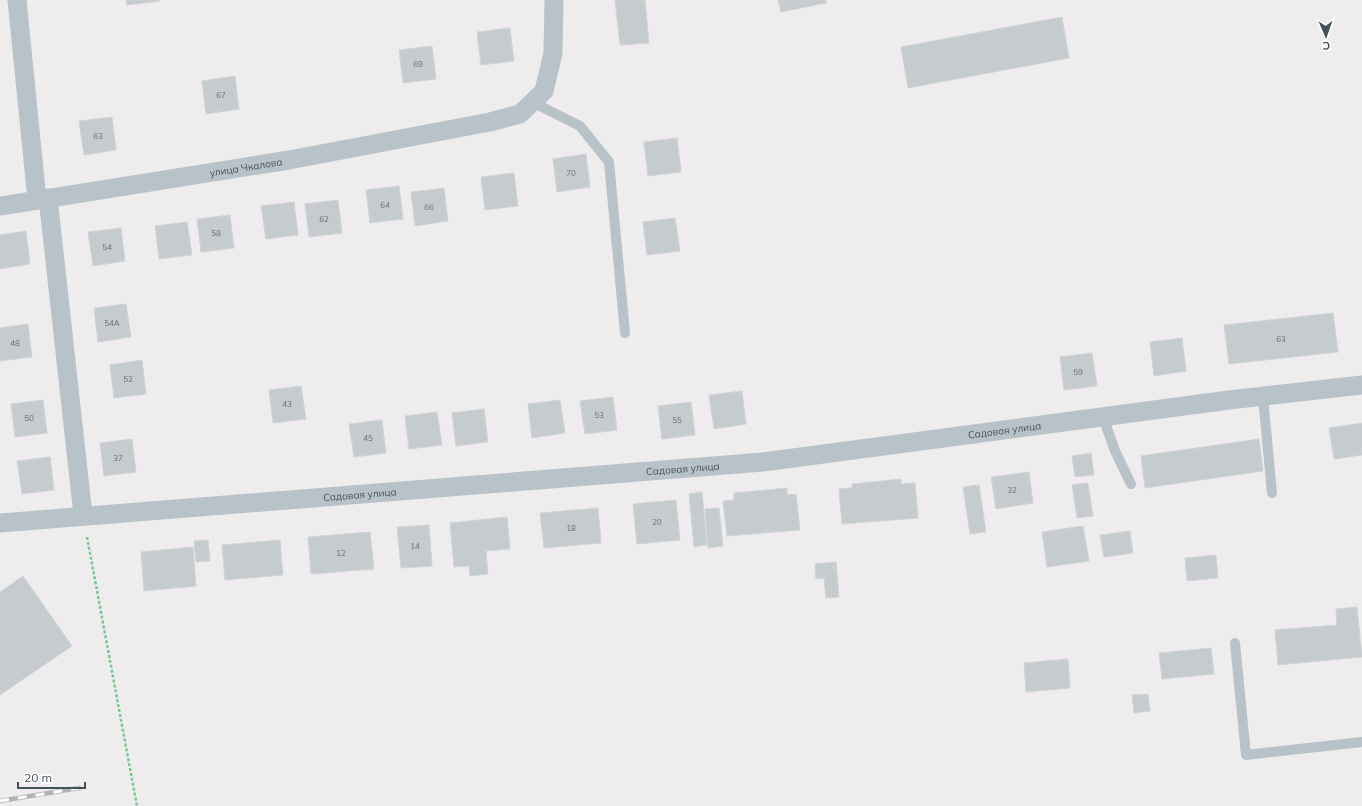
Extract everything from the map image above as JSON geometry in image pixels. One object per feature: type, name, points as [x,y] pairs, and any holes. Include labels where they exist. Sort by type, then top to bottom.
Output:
[{"type":"street","points":[[17,0],[83,515]]},
{"type":"street","name":"улица Чкалова","points":[[0,206],[289,160],[490,122],[520,114],[544,91],[553,53],[554,0]]},
{"type":"street","name":"Садовая улица","points":[[0,523],[83,515],[763,462],[1228,400],[1362,385]]},
{"type":"lane","points":[[532,102],[580,126],[609,162],[625,333]]},
{"type":"lane","points":[[1263,397],[1272,493]]},
{"type":"lane","points":[[1103,417],[1115,451],[1131,484]]},
{"type":"lane","points":[[1235,643],[1246,755],[1362,742]]},
{"type":"path","points":[[83,515],[137,806]]},
{"type":"building","points":[[126,0],[160,0],[160,1],[127,5]]},
{"type":"building","points":[[615,0],[645,0],[649,43],[620,45]]},
{"type":"building","points":[[778,0],[826,0],[826,3],[781,12]]},
{"type":"building","points":[[1062,17],[1069,58],[908,88],[901,47]]},
{"type":"building","points":[[510,28],[514,61],[481,65],[477,32]]},
{"type":"building","points":[[432,46],[436,79],[403,83],[399,50]]},
{"type":"building","points":[[235,76],[239,109],[206,114],[202,81]]},
{"type":"building","points":[[112,117],[116,150],[84,155],[79,121]]},
{"type":"building","points":[[677,138],[681,172],[648,176],[644,142]]},
{"type":"building","points":[[586,154],[590,187],[557,192],[553,159]]},
{"type":"building","points":[[514,173],[518,206],[485,210],[481,177]]},
{"type":"building","points":[[399,186],[403,219],[370,223],[366,190]]},
{"type":"building","points":[[444,188],[448,221],[415,226],[411,192]]},
{"type":"building","points":[[338,200],[342,233],[309,237],[305,204]]},
{"type":"building","points":[[294,202],[298,235],[266,239],[261,206]]},
{"type":"building","points":[[230,215],[234,248],[201,252],[197,219]]},
{"type":"building","points":[[675,218],[680,251],[647,255],[643,222]]},
{"type":"building","points":[[187,222],[192,255],[159,259],[155,226]]},
{"type":"building","points":[[121,228],[125,261],[93,266],[88,232]]},
{"type":"building","points":[[26,231],[30,264],[0,269],[0,235]]},
{"type":"building","points":[[126,304],[131,337],[98,342],[94,308]]},
{"type":"building","points":[[1333,313],[1338,352],[1229,364],[1224,325]]},
{"type":"building","points":[[28,324],[32,357],[0,361],[0,328]]},
{"type":"building","points":[[1182,338],[1186,371],[1154,376],[1150,342]]},
{"type":"building","points":[[1092,353],[1097,386],[1064,390],[1060,357]]},
{"type":"building","points":[[142,360],[146,394],[114,398],[110,365]]},
{"type":"building","points":[[301,386],[306,419],[273,423],[269,390]]},
{"type":"building","points":[[742,391],[746,424],[714,429],[709,395]]},
{"type":"building","points":[[613,397],[617,430],[585,434],[580,401]]},
{"type":"building","points":[[43,400],[47,433],[15,437],[11,404]]},
{"type":"building","points":[[560,400],[565,433],[532,438],[528,404]]},
{"type":"building","points":[[691,402],[695,435],[662,439],[658,406]]},
{"type":"building","points":[[484,409],[488,442],[456,446],[452,413]]},
{"type":"building","points":[[437,412],[442,445],[409,449],[405,416]]},
{"type":"building","points":[[382,420],[386,453],[354,457],[349,424]]},
{"type":"building","points":[[1362,423],[1362,455],[1334,459],[1329,428]]},
{"type":"building","points":[[132,439],[136,472],[104,476],[100,443]]},
{"type":"building","points":[[1259,439],[1263,471],[1145,488],[1141,456]]},
{"type":"building","points":[[1091,453],[1094,475],[1075,477],[1072,456]]},
{"type":"building","points":[[50,457],[54,490],[22,494],[17,461]]},
{"type":"building","points":[[1029,472],[1033,503],[996,509],[991,477]]},
{"type":"building","points":[[901,479],[901,484],[915,483],[918,518],[842,524],[839,489],[852,488],[852,484]]},
{"type":"building","points":[[1088,483],[1093,516],[1077,518],[1072,485]]},
{"type":"building","points":[[979,485],[986,532],[970,534],[963,487]]},
{"type":"building","points":[[787,488],[787,495],[796,494],[800,530],[727,536],[723,501],[734,500],[734,493]]},
{"type":"building","points":[[702,492],[707,545],[694,547],[689,494]]},
{"type":"building","points":[[676,500],[680,540],[637,544],[633,504]]},
{"type":"building","points":[[598,508],[601,543],[544,548],[540,513]]},
{"type":"building","points":[[719,508],[723,546],[708,548],[705,509]]},
{"type":"building","points":[[507,517],[510,549],[486,551],[488,574],[470,576],[469,566],[454,567],[450,523]]},
{"type":"building","points":[[429,525],[432,566],[401,568],[397,527]]},
{"type":"building","points":[[1083,526],[1089,561],[1047,567],[1042,532]]},
{"type":"building","points":[[1130,531],[1133,553],[1104,557],[1100,535]]},
{"type":"building","points":[[370,532],[374,569],[311,574],[308,537]]},
{"type":"building","points":[[208,540],[210,561],[196,562],[194,541]]},
{"type":"building","points":[[280,540],[283,575],[225,580],[222,545]]},
{"type":"building","points":[[193,547],[196,586],[144,591],[141,552]]},
{"type":"building","points":[[1216,555],[1218,578],[1187,581],[1185,558]]},
{"type":"building","points":[[836,562],[839,597],[826,598],[824,578],[816,579],[815,564]]},
{"type":"building","points":[[23,576],[72,646],[0,695],[0,592]]},
{"type":"building","points":[[1357,607],[1362,657],[1278,665],[1275,630],[1337,625],[1336,609]]},
{"type":"building","points":[[1211,648],[1214,674],[1162,679],[1159,653]]},
{"type":"building","points":[[1068,659],[1070,688],[1026,692],[1024,663]]},
{"type":"building","points":[[1148,694],[1150,711],[1134,713],[1132,695]]},
{"type":"railway","points":[[0,801],[79,788]]}]
